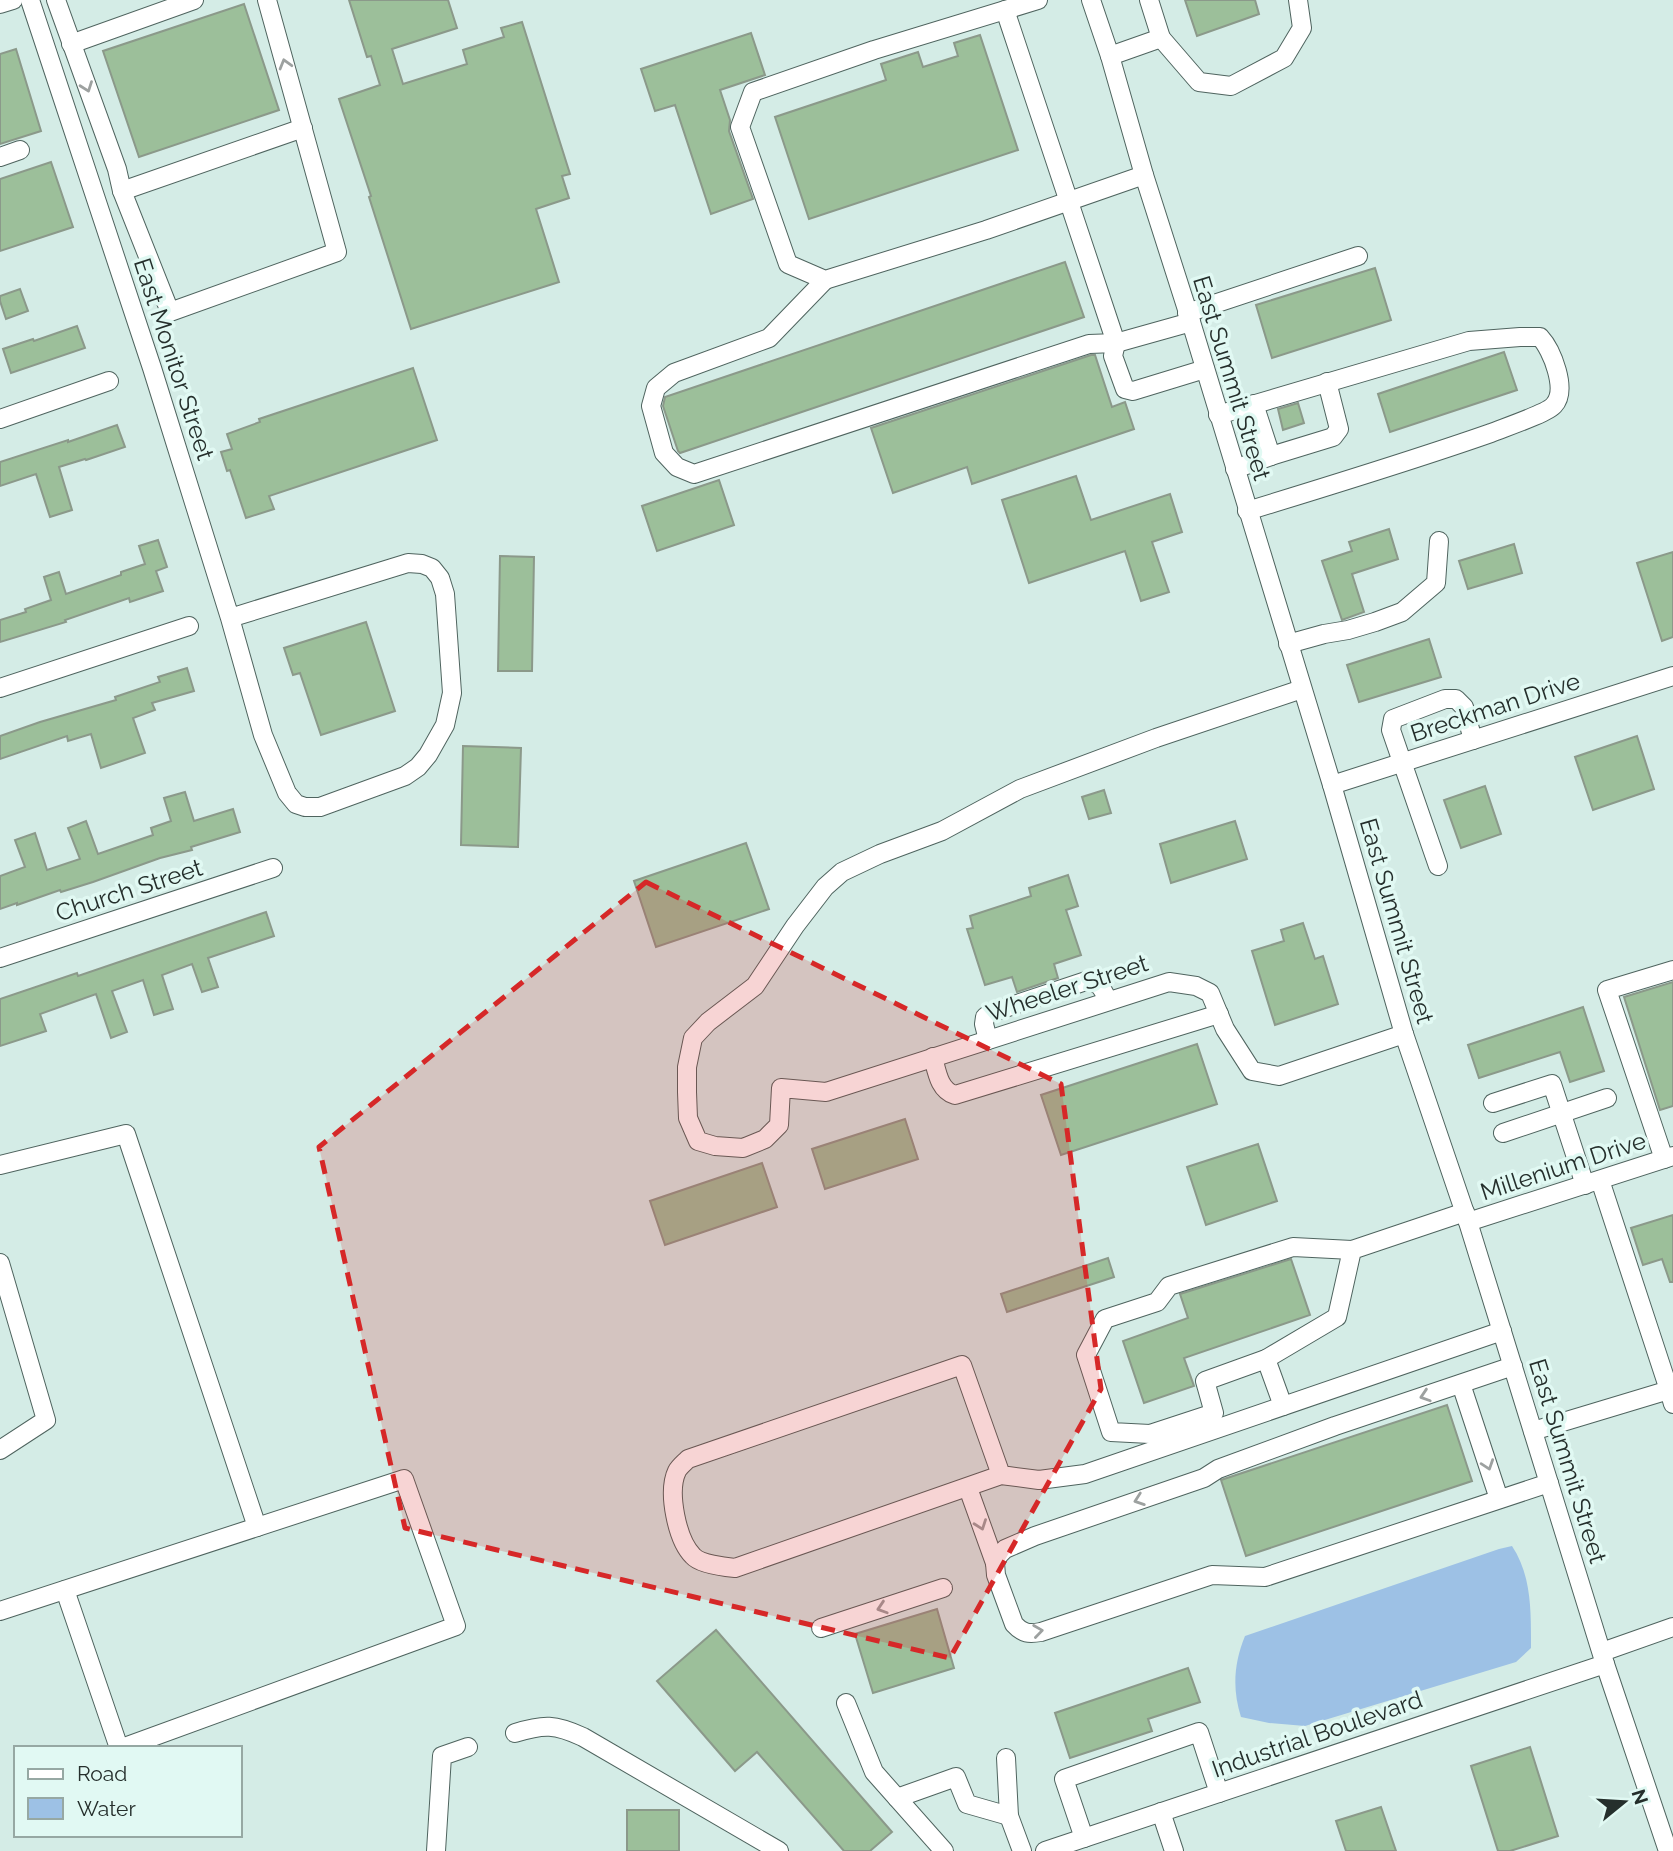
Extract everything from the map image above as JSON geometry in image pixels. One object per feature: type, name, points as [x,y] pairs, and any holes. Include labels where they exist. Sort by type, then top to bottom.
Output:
[{"type":"street","points":[[0,4],[12,0]]},
{"type":"street","name":"East Monitor Street","points":[[30,0],[152,368],[230,618],[263,735],[288,793],[296,804],[320,807],[405,776],[418,767],[428,755],[445,725],[452,693],[445,594],[440,578],[432,568],[408,563],[230,618]]},
{"type":"street","points":[[56,0],[117,169],[122,191],[170,312],[337,252],[267,0]]},
{"type":"street","points":[[71,44],[194,0]]},
{"type":"street","points":[[825,280],[788,264],[740,127],[753,92],[874,50],[1038,0]]},
{"type":"street","name":"East Summit Street","points":[[1091,0],[1332,785],[1404,1034],[1467,1217],[1603,1658],[1668,1851]]},
{"type":"street","points":[[1149,0],[1161,38],[1199,82],[1231,86],[1284,58],[1302,29],[1298,0]]},
{"type":"street","points":[[1005,10],[1116,343],[1114,356],[1125,389],[1133,391],[1205,369]]},
{"type":"street","points":[[1110,56],[1161,38]]},
{"type":"street","points":[[122,191],[303,128]]},
{"type":"street","points":[[0,157],[20,150]]},
{"type":"street","points":[[1144,175],[986,230],[825,280],[769,338],[674,373],[656,388],[651,407],[664,453],[677,467],[695,474],[1089,344],[1116,343],[1358,256]]},
{"type":"street","points":[[1218,415],[1469,341],[1540,337],[1548,345],[1560,387],[1559,397],[1553,407],[1514,424],[1368,475],[1247,511]]},
{"type":"street","points":[[0,419],[109,381]]},
{"type":"street","points":[[1235,469],[1333,438],[1339,429],[1327,382]]},
{"type":"street","points":[[1254,404],[1271,456]]},
{"type":"street","points":[[1288,643],[1348,630],[1402,612],[1436,583],[1439,541]]},
{"type":"street","points":[[0,688],[189,626]]},
{"type":"street","name":"Breckman Drive","points":[[1332,785],[1673,676]]},
{"type":"street","name":"Wheeler Street","points":[[1302,689],[1156,738],[1020,789],[942,831],[880,854],[842,872],[825,887],[794,926],[755,986],[708,1021],[693,1038],[687,1067],[688,1118],[698,1141],[715,1146],[743,1147],[765,1139],[779,1125],[781,1088],[825,1092],[1169,982],[1196,986],[1210,993],[1225,1029],[1252,1071],[1279,1076],[1404,1034]]},
{"type":"street","points":[[1438,866],[1391,730],[1394,719],[1445,699],[1456,699],[1464,707],[1473,740]]},
{"type":"street","name":"Church Street","points":[[0,958],[273,868]]},
{"type":"street","points":[[1668,1158],[1606,990],[1673,970]]},
{"type":"street","points":[[988,1040],[984,1024],[985,1017],[990,1013],[1086,981],[1099,984],[1108,1001]]},
{"type":"street","points":[[933,1058],[943,1087],[949,1094],[955,1095],[1219,1014]]},
{"type":"street","points":[[1493,1103],[1552,1084],[1561,1112],[1593,1182],[1671,1397],[1533,1431]]},
{"type":"street","points":[[1503,1133],[1607,1098]]},
{"type":"street","points":[[0,1165],[126,1133],[257,1527]]},
{"type":"street","name":"Millenium Drive","points":[[1352,1250],[1668,1158]]},
{"type":"street","points":[[1217,1421],[1205,1381],[1266,1359],[1337,1317],[1352,1250],[1293,1247],[1170,1286],[1157,1302],[1105,1319],[1086,1355],[1111,1432],[1150,1434],[1217,1421],[1283,1406],[1502,1331]]},
{"type":"street","points":[[0,1263],[46,1420],[0,1450]]},
{"type":"street","points":[[1266,1359],[1283,1406]]},
{"type":"street","points":[[1001,1475],[962,1365],[688,1459],[677,1471],[672,1506],[684,1542],[693,1557],[719,1567],[735,1568],[1001,1475],[1039,1480],[1085,1474],[1217,1421]]},
{"type":"street","points":[[995,1563],[1005,1549],[1035,1536],[1204,1478],[1218,1469],[1335,1426],[1513,1366]]},
{"type":"street","points":[[1461,1384],[1499,1499]]},
{"type":"street","points":[[0,1611],[404,1479],[456,1626],[126,1746]]},
{"type":"street","points":[[968,1488],[1014,1625],[1028,1634],[1212,1575],[1265,1577],[1549,1483]]},
{"type":"street","points":[[821,1628],[943,1588]]},
{"type":"street","points":[[65,1590],[120,1746]]},
{"type":"street","name":"Industrial Boulevard","points":[[1045,1851],[1603,1658],[1673,1627]]},
{"type":"street","points":[[846,1703],[874,1772],[944,1851]]},
{"type":"street","points":[[515,1733],[545,1726],[563,1728],[779,1851]]},
{"type":"street","points":[[1084,1838],[1065,1779],[1199,1732],[1219,1793]]},
{"type":"street","points":[[436,1851],[442,1756],[468,1747]]},
{"type":"street","points":[[1006,1758],[1009,1816],[1022,1851]]},
{"type":"street","points":[[897,1798],[957,1777],[967,1804],[1009,1816]]},
{"type":"street","points":[[1161,1812],[1174,1851]]},
{"type":"highlighted area","points":[[646,882],[1061,1084],[1101,1389],[950,1658],[405,1528],[319,1147]]},
{"type":"water","points":[[1512,1546],[1527,1582],[1531,1622],[1531,1648],[1516,1662],[1305,1726],[1241,1717],[1236,1696],[1236,1676],[1238,1656],[1245,1636]]},
{"type":"building","points":[[349,0],[448,0],[457,28],[392,49],[403,84],[467,64],[463,50],[504,37],[501,28],[522,22],[570,174],[562,176],[569,198],[536,209],[559,282],[411,329],[339,99],[380,85],[371,56],[367,57]]},
{"type":"building","points":[[1185,0],[1255,0],[1259,14],[1197,36]]},
{"type":"building","points":[[244,4],[279,110],[139,157],[103,51]]},
{"type":"building","points":[[751,33],[765,75],[720,90],[730,120],[729,131],[753,199],[711,214],[675,105],[655,111],[641,69]]},
{"type":"building","points":[[980,35],[1018,150],[809,219],[775,117],[886,80],[881,64],[918,52],[923,67],[958,56],[954,43]]},
{"type":"building","points":[[16,49],[41,131],[0,144],[0,54]]},
{"type":"building","points":[[51,162],[73,227],[0,251],[0,179]]},
{"type":"building","points":[[1065,262],[1084,317],[680,453],[678,451],[663,406],[665,397]]},
{"type":"building","points":[[1375,268],[1391,320],[1272,358],[1256,305]]},
{"type":"building","points":[[20,289],[28,311],[6,319],[0,296]]},
{"type":"building","points":[[77,326],[85,348],[11,373],[3,349]]},
{"type":"building","points":[[1504,352],[1517,390],[1390,432],[1378,394]]},
{"type":"building","points":[[1095,355],[1112,407],[1125,402],[1134,429],[972,484],[967,467],[893,493],[871,428]]},
{"type":"building","points":[[413,368],[437,440],[269,496],[274,509],[246,518],[221,452],[232,449],[227,434],[260,422],[259,419]]},
{"type":"building","points":[[1298,403],[1304,423],[1283,430],[1278,409]]},
{"type":"building","points":[[117,425],[125,447],[59,467],[72,510],[50,517],[36,474],[0,486],[0,462]]},
{"type":"building","points":[[1076,476],[1091,520],[1170,494],[1182,532],[1152,542],[1169,592],[1141,601],[1125,551],[1029,583],[1002,500]]},
{"type":"building","points":[[719,480],[734,525],[657,551],[642,506]]},
{"type":"building","points":[[1389,529],[1398,559],[1352,574],[1364,612],[1342,620],[1322,561],[1352,551],[1349,542]]},
{"type":"building","points":[[158,540],[167,567],[156,571],[163,591],[130,602],[129,598],[65,620],[66,622],[0,642],[0,620],[51,600],[44,577],[59,572],[66,594],[145,564],[139,546]]},
{"type":"building","points":[[1514,544],[1522,573],[1468,589],[1459,561]]},
{"type":"building","points":[[1673,552],[1673,637],[1662,641],[1637,563]]},
{"type":"building","points":[[500,556],[534,557],[532,671],[498,671]]},
{"type":"building","points":[[366,622],[395,711],[321,735],[300,673],[293,675],[284,648]]},
{"type":"building","points":[[1429,639],[1441,677],[1359,702],[1347,665]]},
{"type":"building","points":[[187,668],[194,691],[152,703],[155,710],[133,718],[145,753],[101,768],[91,734],[68,741],[67,736],[0,759],[0,736],[116,700],[115,697],[160,682],[158,677]]},
{"type":"building","points":[[1637,736],[1654,789],[1593,810],[1575,757]]},
{"type":"building","points":[[463,746],[521,748],[518,847],[461,845]]},
{"type":"building","points":[[1485,786],[1501,834],[1461,848],[1444,800]]},
{"type":"building","points":[[1104,790],[1111,813],[1089,819],[1082,797]]},
{"type":"building","points":[[185,792],[194,821],[233,809],[240,832],[93,882],[0,909],[0,876],[25,867],[15,840],[35,833],[47,870],[80,859],[68,828],[86,821],[98,854],[153,835],[151,828],[171,821],[164,798]]},
{"type":"building","points":[[1235,821],[1247,859],[1171,883],[1160,844]]},
{"type":"building","points":[[746,843],[769,909],[656,947],[634,881]]},
{"type":"building","points":[[1068,875],[1078,906],[1066,910],[1081,955],[1054,964],[1058,978],[1017,992],[1012,977],[985,985],[967,929],[973,928],[970,916],[1031,896],[1029,888]]},
{"type":"building","points":[[266,912],[274,936],[208,958],[218,987],[202,992],[192,964],[162,975],[173,1009],[154,1015],[143,980],[112,991],[127,1032],[111,1038],[96,994],[40,1014],[46,1031],[0,1046],[0,999],[77,973],[78,976]]},
{"type":"building","points":[[1303,923],[1315,959],[1323,956],[1338,1004],[1275,1025],[1252,951],[1284,941],[1281,930]]},
{"type":"building","points":[[1673,982],[1673,1106],[1660,1110],[1624,997]]},
{"type":"building","points":[[1583,1007],[1604,1071],[1570,1082],[1560,1052],[1479,1078],[1468,1045]]},
{"type":"building","points":[[1197,1044],[1217,1104],[1061,1155],[1041,1095]]},
{"type":"building","points":[[905,1119],[918,1159],[825,1189],[812,1149]]},
{"type":"building","points":[[1258,1144],[1277,1201],[1206,1225],[1187,1167]]},
{"type":"building","points":[[762,1163],[777,1207],[665,1245],[650,1201]]},
{"type":"building","points":[[1673,1215],[1673,1282],[1670,1282],[1662,1259],[1643,1265],[1631,1228]]},
{"type":"building","points":[[1108,1258],[1114,1277],[1007,1312],[1001,1294]]},
{"type":"building","points":[[1291,1259],[1310,1315],[1184,1358],[1194,1386],[1144,1403],[1123,1341],[1188,1318],[1180,1294]]},
{"type":"building","points":[[1447,1405],[1472,1481],[1246,1556],[1221,1480]]},
{"type":"building","points":[[937,1609],[954,1668],[873,1693],[855,1634]]},
{"type":"building","points":[[716,1630],[892,1832],[870,1851],[844,1851],[757,1752],[735,1771],[657,1681]]},
{"type":"building","points":[[1188,1668],[1200,1702],[1148,1719],[1152,1731],[1070,1758],[1055,1713]]},
{"type":"building","points":[[1530,1747],[1558,1836],[1510,1851],[1498,1851],[1471,1766]]},
{"type":"building","points":[[1381,1807],[1396,1851],[1346,1851],[1336,1821]]},
{"type":"building","points":[[627,1810],[679,1810],[679,1851],[627,1851]]}]
